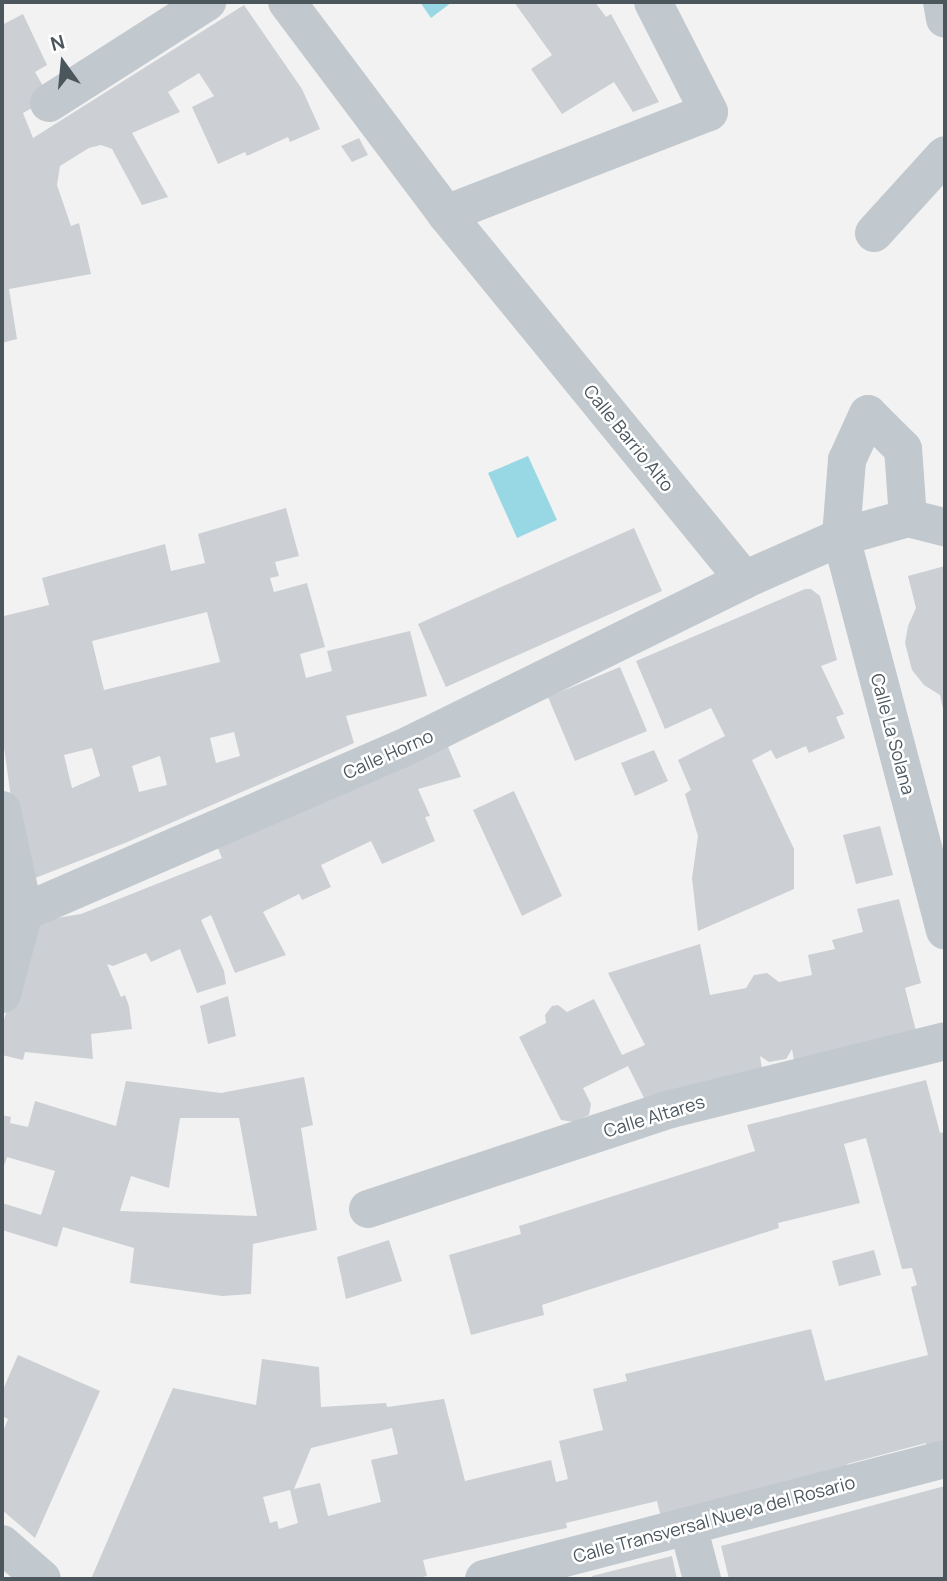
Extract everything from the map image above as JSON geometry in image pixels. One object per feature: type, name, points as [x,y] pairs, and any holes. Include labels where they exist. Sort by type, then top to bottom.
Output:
[{"type":"street","points":[[49,103],[207,2]]},
{"type":"street","name":"Calle Barrio Alto","points":[[287,2],[446,214],[744,580]]},
{"type":"street","points":[[446,214],[709,112],[653,2]]},
{"type":"street","points":[[942,2],[945,19]]},
{"type":"street","points":[[874,233],[945,155]]},
{"type":"street","name":"Calle La Solana","points":[[908,518],[903,449],[868,414],[847,460],[841,537],[945,931]]},
{"type":"street","points":[[744,580],[841,537],[908,518],[945,527]]},
{"type":"street","name":"Calle Horno","points":[[13,911],[401,749],[744,580]]},
{"type":"street","points":[[2,810],[13,911],[2,994]]},
{"type":"street","name":"Calle Altares","points":[[368,1209],[671,1109],[945,1041]]},
{"type":"street","name":"Calle Transversal Nueva del Rosario","points":[[484,1579],[945,1460]]},
{"type":"street","points":[[688,1526],[702,1579]]},
{"type":"street","points":[[2,1544],[42,1579]]},
{"type":"water","points":[[420,2],[452,2],[431,18]]},
{"type":"water","points":[[528,456],[557,520],[517,538],[488,473]]},
{"type":"building","points":[[514,2],[595,2],[606,17],[611,14],[659,102],[633,112],[614,82],[562,114],[531,69],[552,55]]},
{"type":"building","points":[[244,5],[302,89],[320,129],[290,142],[288,137],[247,156],[245,152],[218,164],[192,107],[214,96],[199,73],[168,92],[180,112],[132,133],[168,197],[142,205],[112,149],[101,145],[89,148],[60,166],[57,185],[71,226],[79,223],[91,274],[9,289],[17,339],[2,343],[2,25],[23,14],[47,65],[35,72],[50,98],[23,113],[33,138]]},
{"type":"building","points":[[359,138],[368,155],[352,162],[341,146]]},
{"type":"building","points":[[286,508],[299,556],[275,562],[279,576],[270,578],[274,592],[307,583],[325,647],[300,654],[306,678],[332,671],[327,651],[410,631],[427,696],[346,716],[354,743],[125,843],[30,880],[13,812],[2,733],[4,616],[49,605],[42,578],[165,544],[171,571],[205,563],[198,534]],"holes":[[[207,612],[220,662],[104,690],[92,641]],[[234,732],[240,756],[216,763],[210,738]],[[92,748],[100,776],[72,788],[64,755]],[[160,756],[167,785],[139,792],[132,766]]]},
{"type":"building","points":[[634,528],[662,591],[446,687],[418,624]]},
{"type":"building","points":[[945,566],[944,713],[940,695],[924,685],[912,670],[905,643],[908,626],[916,608],[908,576]]},
{"type":"building","points":[[805,589],[811,589],[820,596],[837,660],[821,666],[844,714],[836,717],[845,738],[809,753],[806,746],[776,759],[771,750],[752,760],[794,849],[794,889],[698,931],[692,878],[698,836],[685,794],[691,790],[678,760],[725,736],[711,708],[665,729],[636,661]]},
{"type":"building","points":[[620,667],[647,731],[575,761],[548,697]]},
{"type":"building","points":[[445,740],[461,777],[418,789],[430,816],[425,817],[435,841],[382,864],[371,841],[321,865],[331,887],[302,900],[299,894],[263,912],[286,955],[235,973],[211,915],[201,920],[224,971],[226,984],[197,993],[180,949],[151,962],[146,953],[113,966],[107,964],[121,997],[125,995],[132,1029],[91,1034],[93,1059],[25,1052],[23,1060],[2,1055],[2,1027],[32,922],[81,914],[222,858],[214,839]]},
{"type":"building","points":[[654,750],[668,781],[635,796],[621,763]]},
{"type":"building","points":[[514,791],[562,896],[522,916],[473,810]]},
{"type":"building","points":[[880,826],[893,875],[856,884],[843,835]]},
{"type":"building","points":[[899,899],[921,983],[905,988],[916,1031],[794,1061],[792,1049],[786,1059],[769,1062],[760,1056],[762,1069],[646,1102],[628,1066],[583,1088],[591,1104],[589,1115],[574,1122],[561,1120],[519,1037],[546,1023],[545,1015],[552,1006],[558,1005],[567,1012],[594,999],[622,1055],[645,1045],[608,973],[700,944],[710,995],[746,988],[754,975],[767,973],[779,982],[812,975],[808,955],[835,949],[832,940],[863,932],[857,909]]},
{"type":"building","points":[[228,996],[236,1036],[208,1044],[200,1006]]},
{"type":"building","points":[[304,1077],[313,1125],[301,1128],[317,1230],[253,1244],[251,1294],[222,1296],[130,1283],[134,1248],[63,1227],[57,1247],[2,1230],[2,1203],[41,1215],[55,1171],[7,1157],[2,1172],[2,1115],[11,1117],[10,1123],[28,1127],[35,1101],[116,1126],[126,1081],[221,1093]],"holes":[[[180,1118],[239,1118],[257,1216],[120,1211],[131,1176],[169,1188]]]},
{"type":"building","points":[[926,1080],[940,1133],[945,1132],[945,1444],[928,1449],[926,1443],[847,1464],[849,1470],[661,1517],[657,1501],[566,1523],[567,1528],[423,1560],[427,1576],[413,1579],[91,1579],[173,1388],[256,1405],[262,1359],[319,1367],[321,1407],[386,1403],[387,1407],[444,1399],[465,1481],[551,1460],[556,1482],[568,1479],[559,1441],[603,1430],[593,1389],[627,1381],[625,1374],[811,1329],[825,1381],[928,1355],[911,1287],[917,1285],[912,1268],[902,1269],[866,1138],[844,1144],[860,1203],[778,1223],[779,1228],[542,1305],[544,1315],[471,1335],[449,1255],[521,1234],[519,1226],[755,1151],[747,1125]],"holes":[[[392,1428],[398,1454],[371,1460],[381,1502],[328,1516],[320,1483],[294,1489],[311,1448]],[[290,1490],[298,1523],[279,1529],[277,1521],[270,1523],[263,1497]]]},
{"type":"building","points":[[389,1240],[402,1281],[346,1299],[337,1257]]},
{"type":"building","points":[[874,1250],[881,1275],[839,1286],[832,1261]]},
{"type":"building","points":[[18,1355],[100,1391],[35,1538],[2,1510],[2,1434],[8,1419],[2,1416],[2,1392]]},
{"type":"building","points":[[945,1486],[945,1579],[729,1579],[721,1546]]},
{"type":"building","points":[[672,1556],[677,1579],[593,1579],[592,1576]]}]
